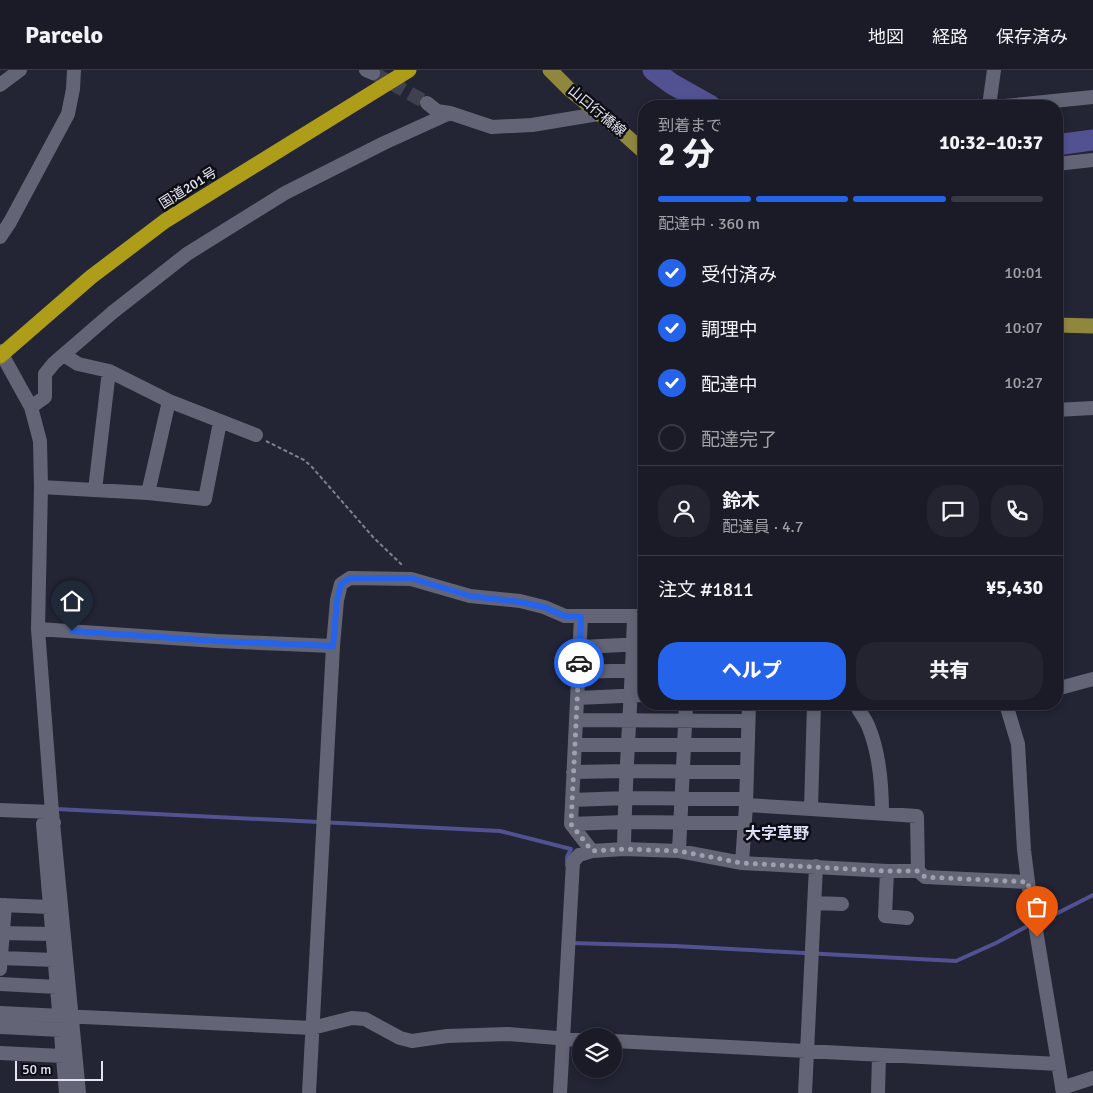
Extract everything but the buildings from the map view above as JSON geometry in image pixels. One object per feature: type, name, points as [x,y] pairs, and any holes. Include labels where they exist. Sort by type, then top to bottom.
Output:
[{"type":"highway","name":"国道201号","points":[[0,354],[91,277],[165,221],[410,70]]},
{"type":"main road","name":"山口行橋線","points":[[550,70],[569,89],[638,146]]},
{"type":"main road","points":[[1063,325],[1093,326]]},
{"type":"street","points":[[0,237],[5,219],[68,114],[73,89],[74,70]]},
{"type":"street","points":[[990,100],[994,70]]},
{"type":"street","points":[[1057,100],[1093,96]]},
{"type":"street","points":[[427,103],[437,111],[450,113],[492,127],[532,125],[598,114]]},
{"type":"street","points":[[31,407],[45,397],[45,374],[54,363],[113,312],[187,254],[285,194],[384,143],[450,113]]},
{"type":"street","points":[[1063,163],[1093,160]]},
{"type":"street","points":[[0,354],[31,407],[40,441],[38,629],[66,1016],[79,1093]]},
{"type":"street","points":[[64,355],[78,364],[109,371],[169,401],[256,435]]},
{"type":"street","points":[[95,490],[109,371]]},
{"type":"street","points":[[148,493],[169,401]]},
{"type":"street","points":[[1063,410],[1093,408]]},
{"type":"street","points":[[41,487],[148,493],[206,499],[220,422]]},
{"type":"street","points":[[309,1093],[333,646],[337,600],[341,584],[350,578],[411,578],[470,596],[544,607],[565,616],[638,616]]},
{"type":"street","points":[[581,617],[571,824],[592,851]]},
{"type":"street","points":[[38,629],[216,641],[333,646]]},
{"type":"street","points":[[580,646],[638,644]]},
{"type":"street","points":[[578,672],[638,670]]},
{"type":"street","points":[[1063,686],[1093,679]]},
{"type":"street","points":[[624,849],[630,720],[637,695],[638,682]]},
{"type":"street","points":[[577,698],[637,695]]},
{"type":"street","points":[[679,851],[686,710]]},
{"type":"street","points":[[736,844],[737,823],[742,802],[739,772],[741,710]]},
{"type":"street","points":[[742,863],[742,802],[749,710]]},
{"type":"street","points":[[811,809],[814,710]]},
{"type":"street","points":[[859,710],[871,733],[882,782],[882,814]]},
{"type":"street","points":[[1009,710],[1018,744],[1024,850],[1028,882],[1063,1091],[1093,1078]]},
{"type":"street","points":[[576,720],[685,719],[741,721]]},
{"type":"street","points":[[574,745],[740,745]]},
{"type":"street","points":[[573,772],[739,772]]},
{"type":"street","points":[[572,800],[681,798],[918,816],[918,871]]},
{"type":"street","points":[[0,810],[53,818]]},
{"type":"street","points":[[53,818],[42,824],[57,987],[66,1016],[61,1030],[66,1093]]},
{"type":"street","points":[[571,824],[624,822],[737,823]]},
{"type":"street","points":[[560,1093],[573,862],[579,855],[592,851],[624,849],[679,851],[742,863],[918,871],[925,877],[1028,882]]},
{"type":"street","points":[[805,1093],[816,866]]},
{"type":"street","points":[[887,871],[885,916],[907,918]]},
{"type":"street","points":[[814,903],[842,904]]},
{"type":"street","points":[[50,907],[3,905],[1,964],[55,960]]},
{"type":"street","points":[[2,933],[52,934]]},
{"type":"street","points":[[0,984],[57,987]]},
{"type":"street","points":[[0,1012],[312,1028],[352,1018],[364,1019],[400,1038],[412,1041],[447,1036],[508,1034],[572,1040]]},
{"type":"street","points":[[0,1027],[61,1030]]},
{"type":"street","points":[[622,1041],[1058,1064]]},
{"type":"street","points":[[0,1053],[63,1056]]},
{"type":"street","points":[[878,1093],[879,1055]]},
{"type":"path","points":[[256,435],[304,460],[312,467],[373,537],[406,568],[411,578]]},
{"type":"waterway","points":[[653,70],[672,84],[700,100]]},
{"type":"waterway","points":[[1063,144],[1093,140]]},
{"type":"waterway","points":[[56,809],[500,831],[571,849],[567,857],[567,865]]},
{"type":"waterway","points":[[1038,923],[1093,895]]},
{"type":"waterway","points":[[571,943],[675,946],[956,961],[996,943],[1033,923]]},
{"type":"tunnel","points":[[373,73],[427,103]]},
{"type":"way so far","points":[[579,663],[571,824],[592,851],[624,849],[679,851],[742,863],[918,871],[925,877],[1028,882],[1037,937]]},
{"type":"district","name":"大字草野","points":[[777,834]]},
{"type":"route","points":[[72,631],[216,641],[333,646],[337,600],[341,584],[350,578],[411,578],[470,596],[520,602],[544,607],[565,616],[581,617],[579,663]]}]
